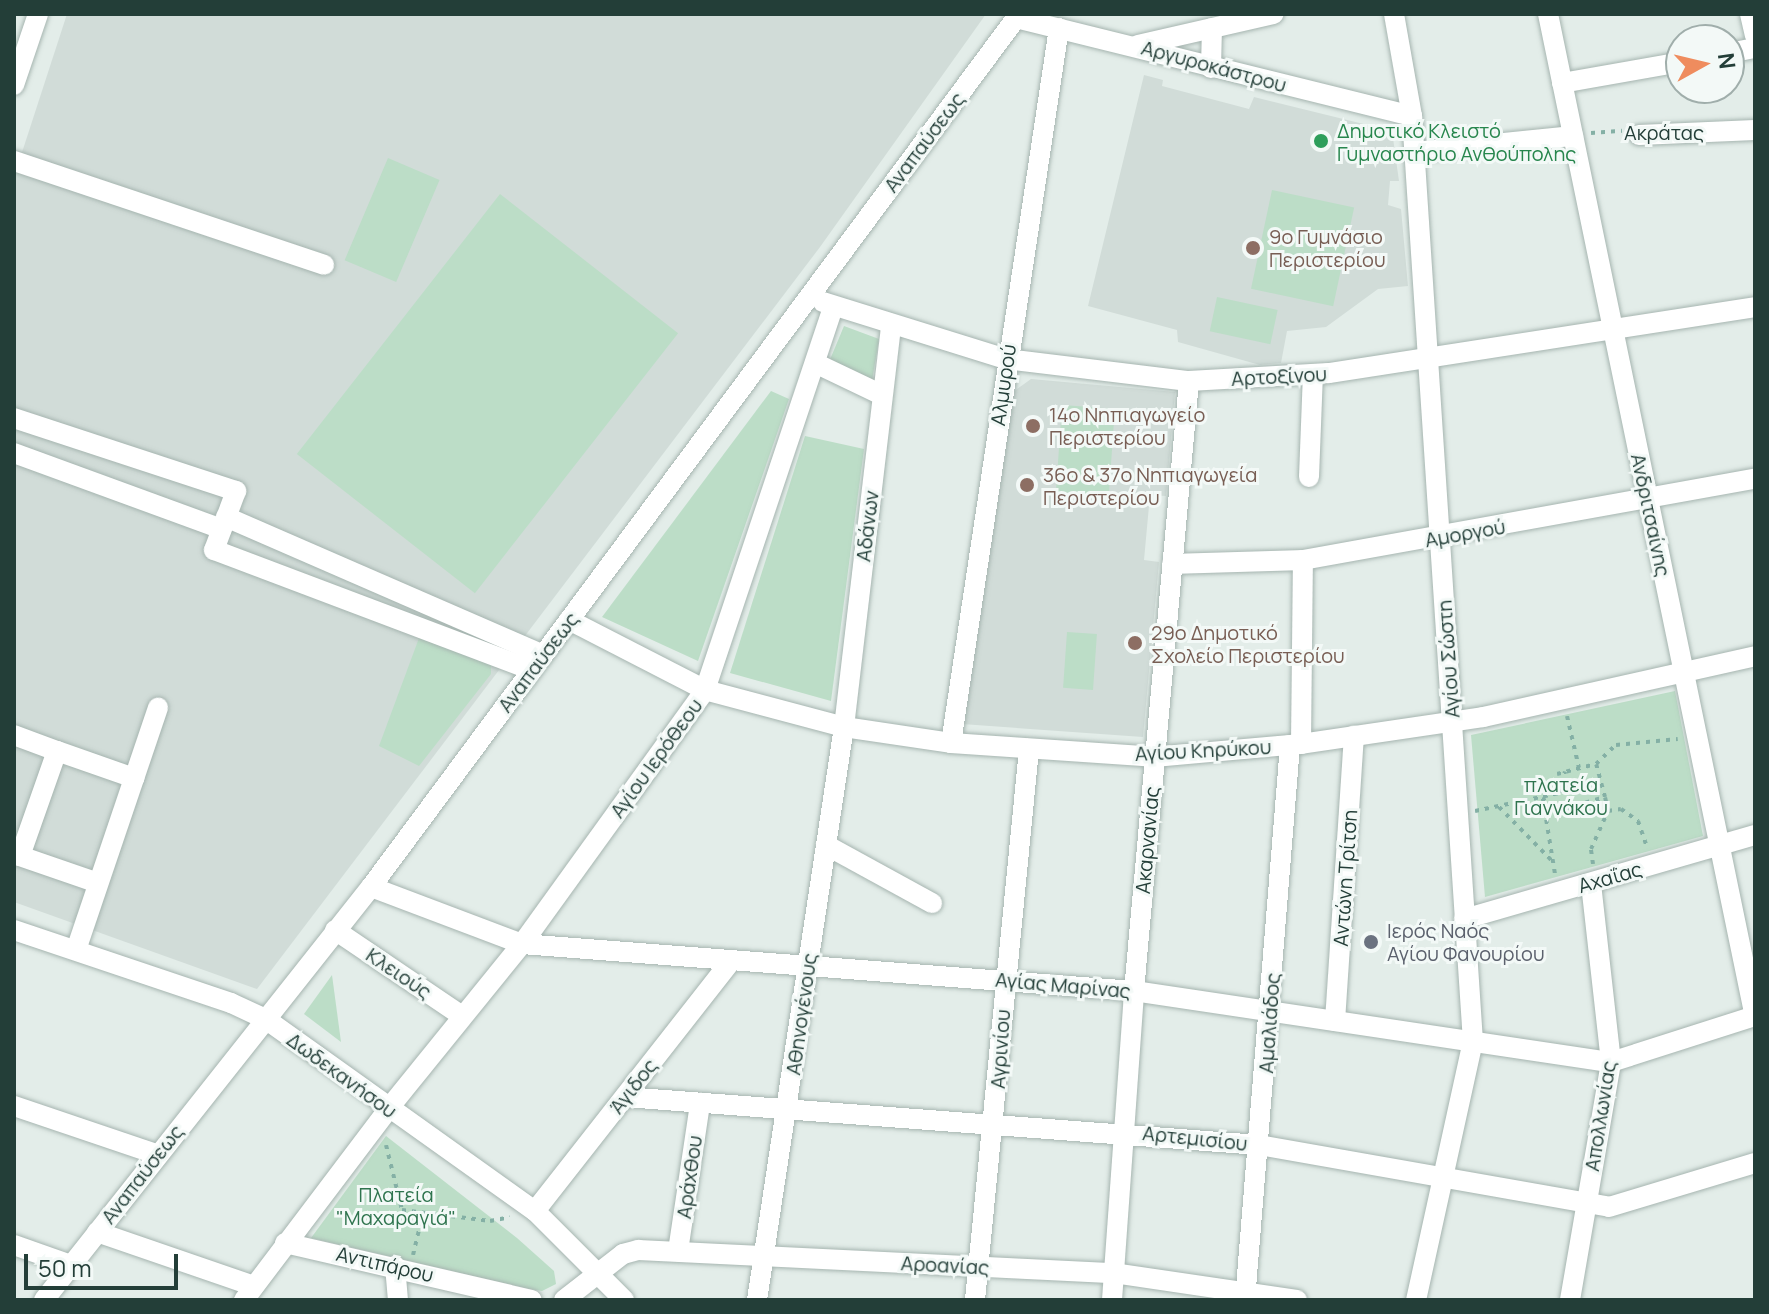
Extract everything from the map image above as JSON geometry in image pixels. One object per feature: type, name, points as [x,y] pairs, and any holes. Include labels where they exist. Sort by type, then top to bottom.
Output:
[{"type":"street","points":[[14,85],[38,14]]},
{"type":"street","points":[[1138,45],[1273,14]]},
{"type":"street","name":"Αγίου Σώστη","points":[[1394,14],[1412,116],[1415,152],[1473,1041],[1416,1300]]},
{"type":"street","name":"Ανδριτσαίνης","points":[[1548,14],[1755,1016]]},
{"type":"street","points":[[1750,14],[1755,35]]},
{"type":"street","name":"Αργυροκάστρου","points":[[1018,16],[1138,45],[1211,68],[1412,116]]},
{"type":"street","name":"Αναπαύσεως","points":[[44,1300],[71,1265],[102,1234],[156,1154],[267,1020],[371,887],[1018,16]]},
{"type":"street","name":"Αλμυρού","points":[[951,743],[1006,359],[1059,28]]},
{"type":"street","points":[[1211,68],[1212,28]]},
{"type":"street","points":[[1562,83],[1665,65]]},
{"type":"street","name":"Ακράτας","points":[[1639,135],[1755,130]]},
{"type":"street","points":[[1415,152],[1573,136]]},
{"type":"street","points":[[14,161],[324,265]]},
{"type":"street","name":"Αρτοξίνου","points":[[810,296],[891,326],[1006,359],[1189,381],[1313,374],[1755,307]]},
{"type":"street","name":"Αγίου Ιερόθεου","points":[[249,1293],[462,1016],[522,944],[705,690],[833,307]]},
{"type":"street","name":"Αδάνων","points":[[844,727],[891,326]]},
{"type":"street","points":[[815,363],[882,395]]},
{"type":"street","points":[[1309,477],[1313,374]]},
{"type":"street","name":"Ακαρνανίας","points":[[1112,1300],[1134,991],[1189,381]]},
{"type":"street","points":[[14,418],[236,491],[214,550],[538,662]]},
{"type":"street","points":[[14,453],[224,523],[538,662]]},
{"type":"street","name":"Αμοργού","points":[[1172,564],[1303,560],[1440,538],[1755,479]]},
{"type":"street","name":"Αμαλιάδος","points":[[1246,1296],[1295,744],[1303,560]]},
{"type":"street","name":"Αγίου Κηρύκου","points":[[569,620],[705,690],[844,727],[951,743],[1154,757],[1295,744],[1452,722],[1755,656]]},
{"type":"street","points":[[76,950],[158,708]]},
{"type":"street","name":"Αθηνογένους","points":[[757,1300],[844,727]]},
{"type":"street","points":[[14,735],[134,778]]},
{"type":"street","name":"Αντώνη Τρίτση","points":[[1335,1021],[1354,736]]},
{"type":"street","name":"Αγρινίου","points":[[975,1300],[1029,749]]},
{"type":"street","points":[[57,751],[16,856],[98,883]]},
{"type":"street","name":"Αχαΐας","points":[[1464,919],[1755,835]]},
{"type":"street","points":[[826,845],[932,903]]},
{"type":"street","name":"Απολλωνίας","points":[[1570,1300],[1611,1062],[1593,882]]},
{"type":"street","name":"Αγίας Μαρίνας","points":[[371,887],[522,944],[1134,991],[1611,1062],[1755,1016]]},
{"type":"street","name":"Δωδεκανήσου","points":[[14,930],[231,1003],[267,1020],[535,1211],[624,1300]]},
{"type":"street","name":"Κλειούς","points":[[335,930],[462,1016]]},
{"type":"street","name":"Άγιδος","points":[[535,1211],[731,961]]},
{"type":"street","name":"Αρτεμισίου","points":[[625,1097],[1123,1131],[1259,1145],[1609,1207],[1755,1163]]},
{"type":"street","name":"Αράχθου","points":[[678,1251],[700,1103]]},
{"type":"street","points":[[14,1106],[156,1154]]},
{"type":"street","points":[[102,1234],[249,1293]]},
{"type":"street","name":"Αντιπάρου","points":[[285,1243],[532,1300]]},
{"type":"street","points":[[14,1245],[71,1265]]},
{"type":"street","name":"Αροανίας","points":[[599,1273],[623,1254],[678,1251],[764,1254],[1114,1273],[1246,1296],[1297,1300]]},
{"type":"street","points":[[398,1300],[402,1268]]},
{"type":"street","points":[[564,1300],[599,1273]]},
{"type":"path","name":"Ακράτας","points":[[1573,136],[1630,131],[1639,135]]},
{"type":"path","points":[[1563,699],[1579,768]]},
{"type":"path","points":[[1557,774],[1596,764],[1616,745],[1631,740],[1697,740]]},
{"type":"path","points":[[1593,882],[1591,849],[1608,811],[1596,764]]},
{"type":"path","points":[[1458,814],[1560,793],[1565,772]]},
{"type":"path","points":[[1542,798],[1557,811],[1605,797]]},
{"type":"path","points":[[1542,798],[1558,893]]},
{"type":"path","points":[[1499,807],[1553,862]]},
{"type":"path","points":[[1608,811],[1621,809],[1638,821],[1653,865]]},
{"type":"path","points":[[392,1110],[386,1145],[402,1210],[490,1221],[535,1211]]},
{"type":"path","points":[[402,1268],[423,1213]]},
{"type":"shaded area","points":[[67,14],[986,14],[820,247],[257,989],[14,902],[14,177]]},
{"type":"shaded area","name":"9ο Γυμνάσιο Περιστερίου","points":[[1144,75],[1163,80],[1162,86],[1249,109],[1254,97],[1392,131],[1399,181],[1390,181],[1388,205],[1401,209],[1408,286],[1378,289],[1326,327],[1287,331],[1281,363],[1260,365],[1178,342],[1177,330],[1088,306]]},
{"type":"shaded area","points":[[1031,379],[1175,392],[1166,496],[1150,495],[1144,560],[1159,562],[1143,737],[962,724],[1013,392]]},
{"type":"green space","points":[[388,158],[440,180],[396,282],[345,260]]},
{"type":"green space","points":[[1272,190],[1354,207],[1333,306],[1251,289]]},
{"type":"green space","points":[[500,194],[678,333],[475,593],[297,454]]},
{"type":"green space","points":[[1217,297],[1278,310],[1270,344],[1210,331]]},
{"type":"green space","points":[[844,326],[879,339],[872,381],[829,362]]},
{"type":"green space","points":[[771,391],[789,399],[698,661],[602,617]]},
{"type":"green space","points":[[1062,405],[1115,409],[1109,495],[1056,492]]},
{"type":"green space","points":[[805,436],[864,449],[831,701],[730,673]]},
{"type":"green space","points":[[1067,632],[1097,634],[1093,690],[1063,688]]},
{"type":"green space","points":[[419,638],[478,656],[491,664],[491,674],[419,766],[379,746]]},
{"type":"green space","name":"πλατεία Γιαννάκου","points":[[1675,691],[1703,836],[1485,897],[1471,735]]},
{"type":"green space","points":[[332,975],[341,1042],[304,1014]]},
{"type":"green space","name":"Πλατεία \"Μαχαραγιά\"","points":[[386,1136],[517,1238],[554,1271],[556,1284],[542,1291],[529,1289],[311,1238]]},
{"type":"place","name":"Δημοτικό Κλειστό Γυμναστήριο Ανθούπολης","points":[[1321,141]]},
{"type":"place","name":"9ο Γυμνάσιο Περιστερίου","points":[[1253,248]]},
{"type":"place","name":"14ο Νηπιαγωγείο Περιστερίου","points":[[1033,426]]},
{"type":"place","name":"36ο & 37ο Νηπιαγωγεία Περιστερίου","points":[[1027,485]]},
{"type":"place","name":"29o Δημοτικό Σχολείο Περιστερίου","points":[[1135,643]]},
{"type":"place","name":"Ιερός Ναός Αγίου Φανουρίου","points":[[1371,942]]}]
